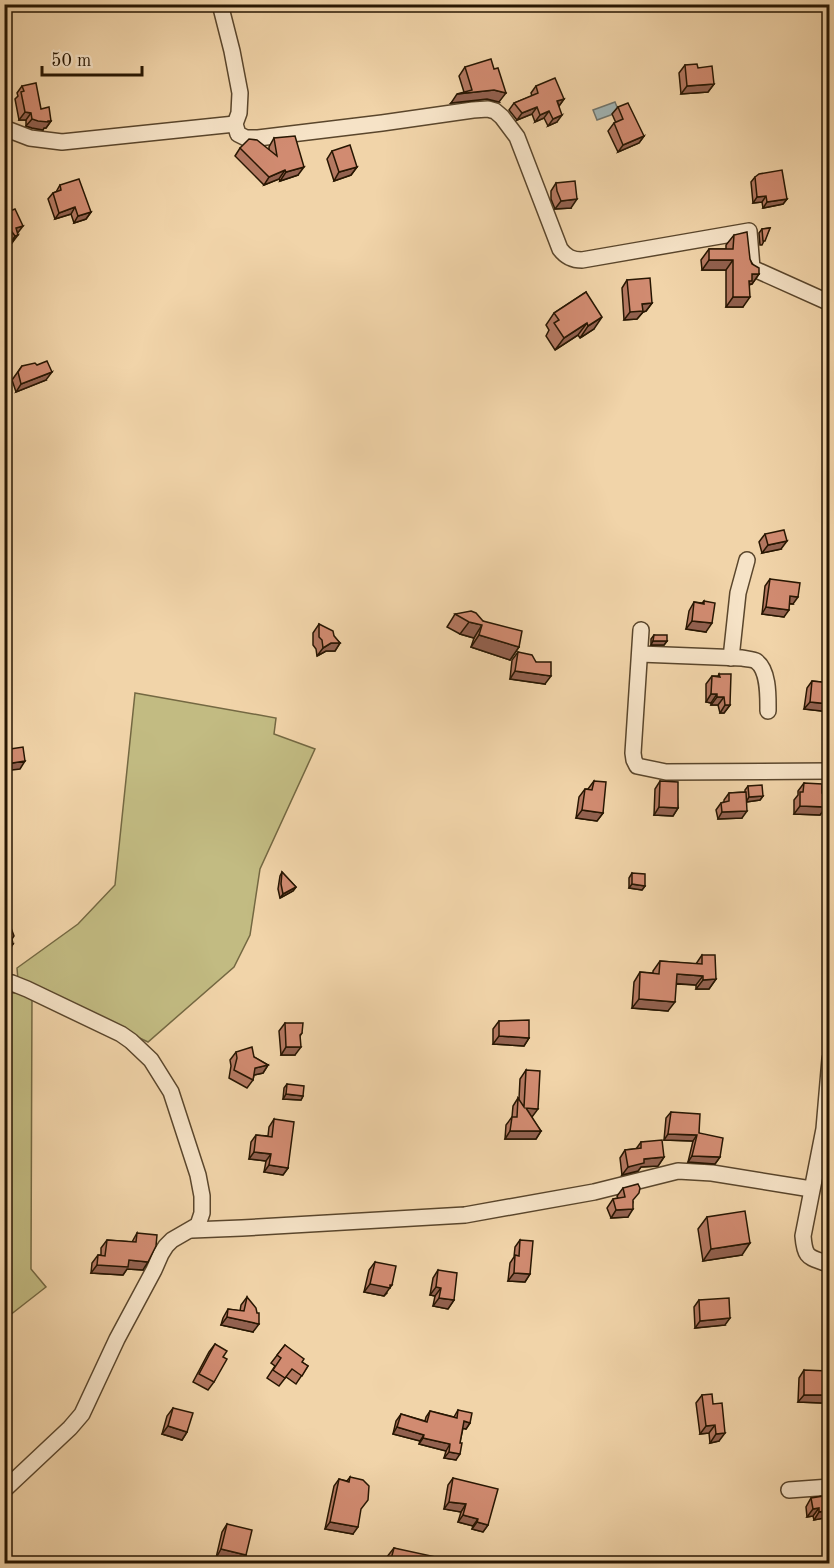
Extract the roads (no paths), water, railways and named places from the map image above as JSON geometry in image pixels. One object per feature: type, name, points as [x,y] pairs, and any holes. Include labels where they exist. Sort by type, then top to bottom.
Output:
[{"type":"street","points":[[220,4],[240,93],[239,112],[235,124],[238,134],[246,138],[488,109],[502,117],[517,137],[560,249],[565,255],[582,260],[749,231],[752,268],[830,303]]},
{"type":"street","points":[[4,128],[30,138],[62,142],[235,124]]},
{"type":"street","points":[[731,657],[738,593],[747,560]]},
{"type":"street","points":[[641,630],[633,753],[637,766],[666,771],[830,771]]},
{"type":"street","points":[[640,654],[755,660],[763,670],[768,691],[768,711]]},
{"type":"street","points":[[4,982],[27,989],[120,1034],[151,1060],[171,1092],[198,1175],[202,1196],[202,1213],[198,1225],[172,1240],[161,1254],[117,1339],[82,1414],[4,1490]]},
{"type":"street","points":[[830,1059],[824,1129],[803,1236],[805,1252],[812,1258],[830,1264]]},
{"type":"street","points":[[192,1230],[465,1215],[594,1192],[678,1171],[712,1173],[811,1189]]},
{"type":"street","points":[[789,1490],[830,1487]]}]
